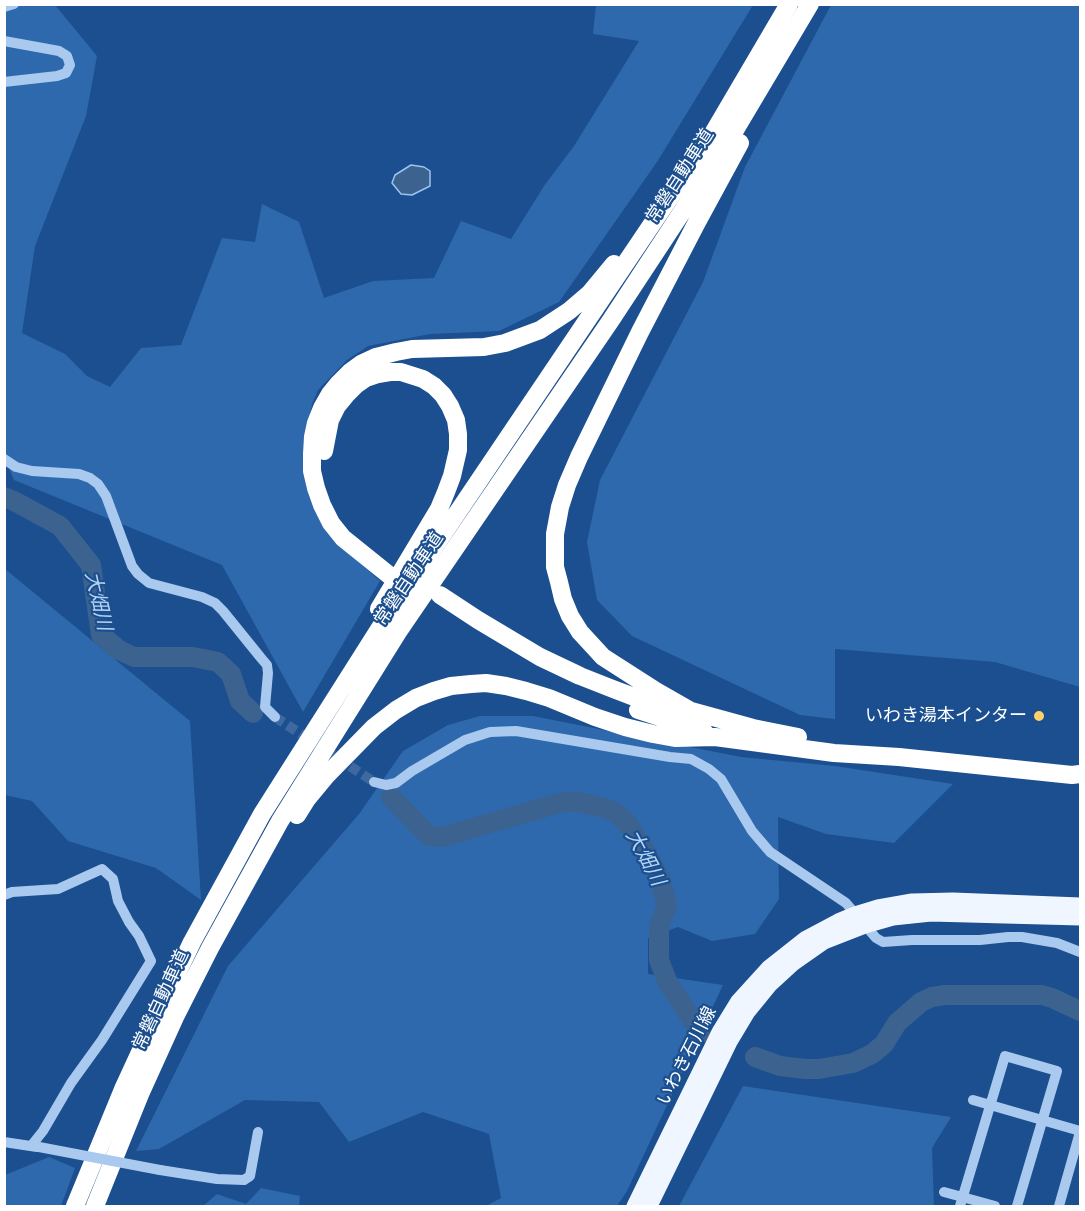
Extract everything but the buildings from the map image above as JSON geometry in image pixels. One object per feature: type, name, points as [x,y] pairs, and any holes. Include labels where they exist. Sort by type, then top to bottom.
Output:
[{"type":"highway","points":[[691,711],[603,657],[580,632],[563,599],[555,567],[556,522],[567,485],[579,457],[640,332],[738,147],[810,4]]},
{"type":"highway","name":"常磐自動車道","points":[[95,1206],[141,1092],[175,1017],[245,882],[314,765],[398,632],[711,169],[810,4]]},
{"type":"highway","points":[[275,794],[374,617],[439,509],[452,476],[458,450],[456,420],[450,406],[434,386],[423,379],[401,372],[390,372],[366,378],[337,406],[330,420],[324,446],[326,482],[336,507],[351,529],[392,570],[343,538],[331,523],[316,488],[312,471],[313,437],[316,423],[330,394],[350,372],[376,357],[412,349],[484,347],[505,343],[540,330],[569,311],[590,293],[617,260],[787,8]]},
{"type":"highway","name":"常磐自動車道","points":[[75,1206],[124,1087],[192,942],[262,814],[383,624],[712,135],[787,8]]},
{"type":"highway","points":[[715,737],[575,686],[492,643],[437,600],[580,676],[650,703],[806,739],[901,749],[974,753],[1080,765]]},
{"type":"highway","points":[[175,1017],[218,951],[289,827],[326,776],[374,728],[396,710],[416,698],[451,686],[486,683],[506,686],[549,698],[595,717],[675,738],[715,737],[834,753],[1080,774]]},
{"type":"main road","name":"いわき石川線","points":[[650,1206],[730,1042],[748,1012],[770,985],[794,963],[824,942],[878,907],[922,901],[953,900],[1080,905]]},
{"type":"main road","name":"いわき石川線","points":[[634,1206],[719,1032],[738,1001],[768,968],[807,938],[838,921],[931,914],[1080,918]]},
{"type":"street","points":[[4,7],[14,4]]},
{"type":"street","points":[[4,41],[59,51],[67,56],[70,65],[66,73],[57,76],[4,82]]},
{"type":"street","points":[[4,459],[16,467],[32,471],[79,474],[98,484],[106,496],[132,566],[138,574],[149,583],[202,597],[215,603],[267,665],[265,707],[275,717]]},
{"type":"street","points":[[374,782],[386,785],[396,783],[465,740],[490,732],[516,731],[691,759],[721,779],[752,831],[770,852],[846,903],[876,938],[883,942],[1022,937],[1057,943],[1080,952]]},
{"type":"street","points":[[4,895],[12,892],[58,889],[102,869],[113,879],[118,901],[151,961],[102,1041],[71,1083],[35,1146]]},
{"type":"street","points":[[961,1202],[1005,1056],[1057,1071],[1017,1206]]},
{"type":"street","points":[[973,1100],[1080,1131],[1059,1206]]},
{"type":"street","points":[[4,1142],[160,1170],[217,1179],[244,1180],[250,1176],[258,1132]]},
{"type":"street","points":[[944,1192],[961,1202],[995,1206]]},
{"type":"shaded area","points":[[4,5],[55,5],[97,56],[86,116],[35,246],[22,333],[65,354],[87,376],[110,387],[141,348],[181,345],[222,238],[255,242],[262,204],[299,222],[324,298],[373,281],[434,278],[461,221],[511,239],[544,186],[574,146],[639,41],[593,34],[596,5],[753,5],[657,162],[559,302],[499,331],[430,334],[368,346],[347,360],[318,390],[312,404],[303,459],[310,498],[337,542],[380,581],[303,712],[222,565],[14,480],[4,457]]},
{"type":"shaded area","points":[[831,5],[1080,5],[1080,687],[995,662],[835,649],[835,719],[800,715],[632,636],[597,600],[587,542],[600,480],[703,282],[745,167]]},
{"type":"shaded area","points":[[411,165],[424,167],[430,171],[430,186],[412,195],[401,194],[392,183],[395,175]]},
{"type":"shaded area","points":[[5,569],[190,721],[201,900],[156,868],[68,841],[32,801],[5,795]]},
{"type":"shaded area","points":[[480,716],[533,716],[741,757],[835,766],[953,784],[894,843],[826,834],[778,817],[779,899],[755,934],[712,941],[678,927],[648,938],[648,974],[723,985],[627,1191],[617,1206],[486,1206],[501,1198],[489,1134],[423,1112],[349,1142],[319,1102],[245,1100],[159,1149],[136,1151],[228,966],[359,814],[403,751],[448,725]]},
{"type":"shaded area","points":[[743,1086],[951,1117],[932,1148],[934,1206],[679,1206]]},
{"type":"shaded area","points":[[49,1157],[75,1168],[61,1206],[5,1206],[5,1175]]},
{"type":"shaded area","points":[[261,1188],[300,1196],[299,1206],[203,1206],[217,1194],[246,1204]]},
{"type":"waterway","name":"大畑川","points":[[4,497],[60,526],[91,565],[101,635],[119,650],[134,657],[193,657],[218,662],[231,674],[240,701],[253,713]]},
{"type":"waterway","name":"大畑川","points":[[391,797],[429,836],[442,837],[563,802],[579,802],[616,813],[627,823],[660,878],[667,906],[659,927],[659,960],[668,983],[701,1033]]},
{"type":"waterway","name":"大畑川","points":[[755,1057],[780,1066],[805,1069],[853,1063],[872,1054],[884,1044],[897,1023],[921,1002],[945,995],[1042,995],[1080,1011]]},
{"type":"tunnel","points":[[275,717],[374,782]]},
{"type":"place","name":"いわき湯本インター","points":[[1039,716]]}]
